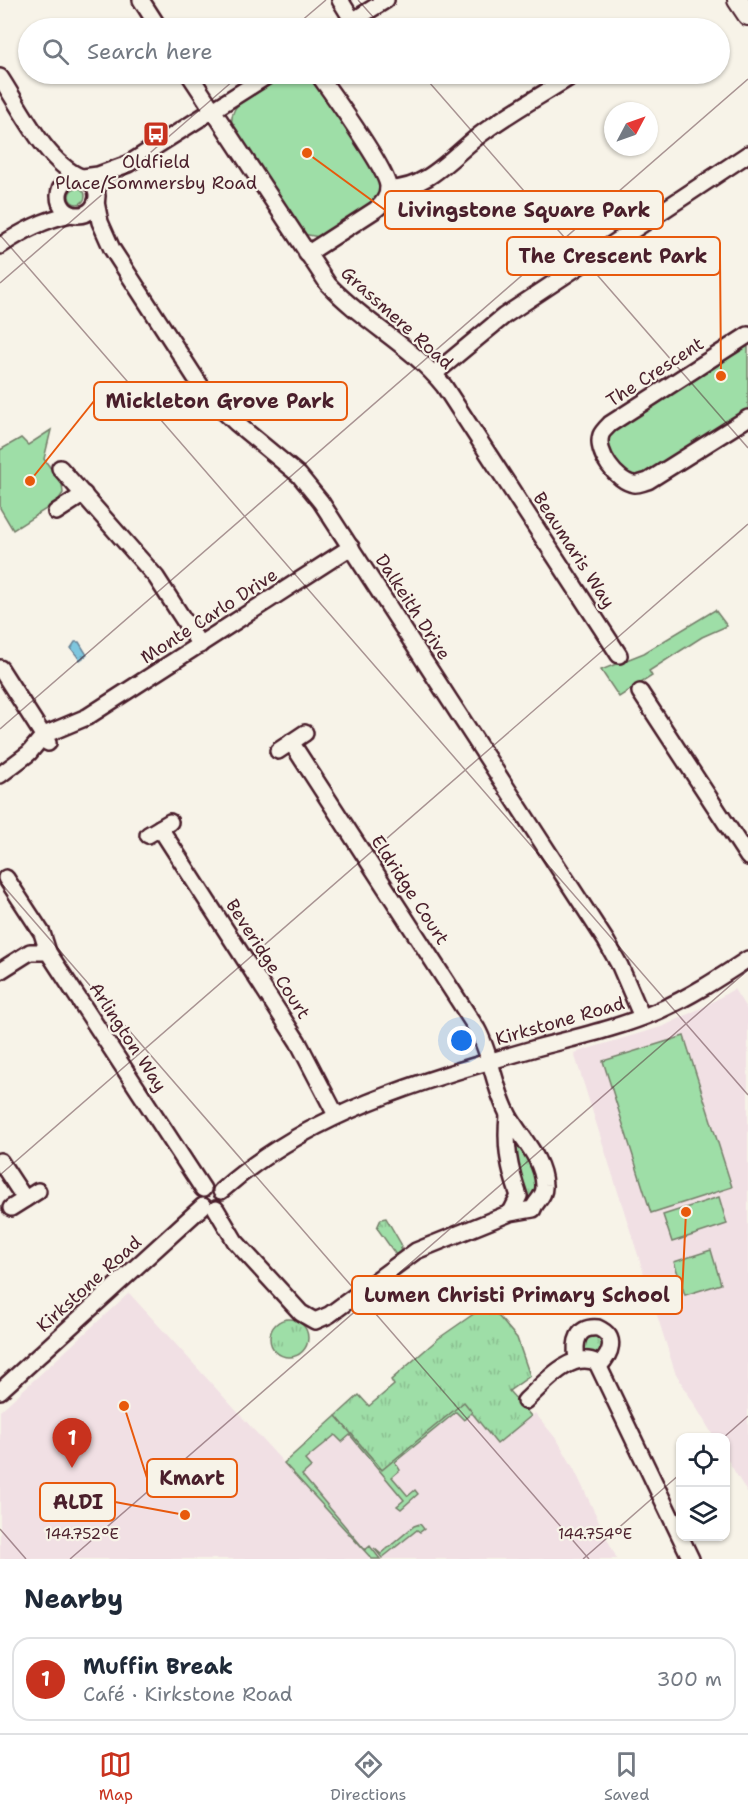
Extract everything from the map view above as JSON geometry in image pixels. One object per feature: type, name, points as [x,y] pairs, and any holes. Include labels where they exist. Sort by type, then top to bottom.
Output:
[{"type":"street","points":[[141,0],[153,18]]},
{"type":"street","points":[[340,0],[345,18]]},
{"type":"street","points":[[358,18],[386,0]]},
{"type":"street","points":[[738,0],[748,15]]},
{"type":"street","points":[[0,77],[46,148],[67,169],[94,185],[96,200]]},
{"type":"street","name":"Grassmere Road","points":[[196,84],[307,254],[342,298],[409,350],[434,374],[497,466]]},
{"type":"street","points":[[28,228],[50,205],[67,180],[98,175],[128,164],[254,84]]},
{"type":"street","points":[[307,254],[375,210],[384,202],[388,189],[380,168],[325,84]]},
{"type":"street","points":[[388,189],[405,187],[425,178],[452,161],[484,132],[559,84]]},
{"type":"street","points":[[46,148],[59,190],[61,205],[74,214]]},
{"type":"street","points":[[434,374],[504,316],[748,154]]},
{"type":"street","points":[[0,246],[28,228],[49,219],[89,211],[128,164]]},
{"type":"street","name":"Dalkeith Drive","points":[[96,200],[100,222],[112,249]]},
{"type":"street","name":"Dalkeith Drive","points":[[74,214],[93,227],[112,249],[208,397],[299,475],[351,547],[606,940],[642,1017]]},
{"type":"street","name":"The Crescent","points":[[748,335],[610,424],[601,434],[600,445],[602,453],[615,472],[625,481],[635,484],[648,481],[748,418]]},
{"type":"street","name":"Beaumaris Way","points":[[497,466],[619,655]]},
{"type":"street","points":[[60,468],[156,577],[200,645]]},
{"type":"street","points":[[56,512],[84,494]]},
{"type":"street","name":"Monte Carlo Drive","points":[[7,771],[46,740],[87,717],[351,547]]},
{"type":"street","points":[[0,668],[46,740]]},
{"type":"street","points":[[640,692],[748,857]]},
{"type":"street","points":[[278,751],[305,733]]},
{"type":"street","name":"Eldridge Court","points":[[291,742],[477,1029],[508,1116]]},
{"type":"street","name":"Beveridge Court","points":[[159,828],[298,1042],[336,1115]]},
{"type":"street","name":"Arlington Way","points":[[6,878],[42,933],[48,952],[203,1189]]},
{"type":"street","points":[[0,971],[30,952],[48,952]]},
{"type":"street","name":"Kirkstone Road","points":[[220,1191],[242,1172],[336,1115],[408,1085],[642,1017],[693,994],[748,959]]},
{"type":"street","points":[[210,1208],[223,1201],[220,1191],[210,1186],[203,1189],[200,1200],[210,1208],[235,1241],[302,1313],[315,1321],[329,1315],[416,1251],[511,1212],[533,1209],[533,1206],[543,1196],[542,1174],[525,1138],[508,1116]]},
{"type":"street","points":[[508,1116],[506,1139],[508,1163],[519,1196],[533,1206]]},
{"type":"street","points":[[0,1161],[31,1195],[11,1208]]},
{"type":"street","points":[[511,1212],[519,1196]]},
{"type":"street","name":"Kirkstone Road","points":[[0,1391],[210,1208]]},
{"type":"street","points":[[577,1359],[575,1343],[579,1334],[587,1329],[598,1328],[609,1337],[612,1346],[611,1352],[600,1366]]},
{"type":"street","points":[[525,1401],[577,1359],[587,1358],[600,1366],[691,1559]]},
{"type":"shaded area","points":[[734,989],[748,1011],[748,1494],[730,1464],[730,1433],[712,1433],[675,1372],[574,1053],[664,1026]]},
{"type":"shaded area","points":[[129,1293],[284,1463],[336,1416],[382,1470],[464,1402],[497,1444],[535,1413],[558,1441],[574,1469],[617,1559],[0,1559],[0,1411]]},
{"type":"green space","points":[[265,84],[317,84],[380,179],[382,187],[379,199],[319,237],[303,234],[232,124],[232,115],[236,107]]},
{"type":"green space","points":[[77,188],[85,196],[77,204],[69,196]]},
{"type":"green space","points":[[748,341],[748,411],[639,478],[625,473],[615,464],[606,437],[611,431]]},
{"type":"green space","points":[[51,430],[44,459],[62,484],[63,493],[57,502],[13,530],[0,508],[0,450],[21,438],[28,445]]},
{"type":"green space","points":[[715,610],[727,626],[702,637],[649,671],[652,676],[619,697],[601,670],[644,653]]},
{"type":"green space","points":[[684,1036],[732,1187],[651,1213],[603,1061]]},
{"type":"green space","points":[[511,1132],[525,1151],[538,1185],[538,1191],[531,1198],[521,1195]]},
{"type":"green space","points":[[719,1197],[727,1224],[672,1242],[663,1215]]},
{"type":"green space","points":[[386,1218],[401,1244],[400,1254],[396,1255],[377,1228],[381,1219]]},
{"type":"green space","points":[[711,1250],[721,1284],[685,1295],[674,1262]]},
{"type":"green space","points":[[488,1304],[517,1338],[530,1376],[509,1391],[531,1416],[497,1444],[464,1403],[382,1470],[336,1416],[359,1395],[369,1406],[394,1385],[391,1380],[439,1338]]},
{"type":"green space","points":[[289,1319],[303,1324],[308,1338],[303,1352],[289,1357],[275,1352],[270,1338],[275,1324]]},
{"type":"green space","points":[[587,1334],[602,1336],[605,1352],[595,1355],[582,1350],[580,1340]]},
{"type":"green space","points":[[464,1402],[472,1412],[464,1420],[456,1412],[395,1462],[400,1470],[392,1477],[408,1496],[415,1490],[418,1494],[401,1509],[397,1506],[404,1500],[350,1435],[342,1442],[335,1435],[305,1460],[311,1467],[302,1475],[365,1550],[370,1546],[380,1559],[372,1559],[284,1463],[336,1416],[382,1470]]},
{"type":"green space","points":[[420,1524],[424,1529],[420,1532],[417,1530],[382,1558],[374,1548],[381,1554],[414,1526]]},
{"type":"water","points":[[75,642],[79,642],[87,655],[80,660],[71,648]]},
{"type":"place","name":"Oldfield Place/Sommersby Road","points":[[156,134]]},
{"type":"place","name":"Livingstone Square Park","points":[[307,153]]},
{"type":"place","name":"The Crescent Park","points":[[721,376]]},
{"type":"place","name":"Mickleton Grove Park","points":[[30,481]]},
{"type":"place","name":"Lumen Christi Primary School","points":[[686,1212]]},
{"type":"place","name":"Kmart","points":[[124,1406]]},
{"type":"place","name":"Muffin Break","points":[[72,1468]]},
{"type":"place","name":"ALDI","points":[[185,1515]]}]
